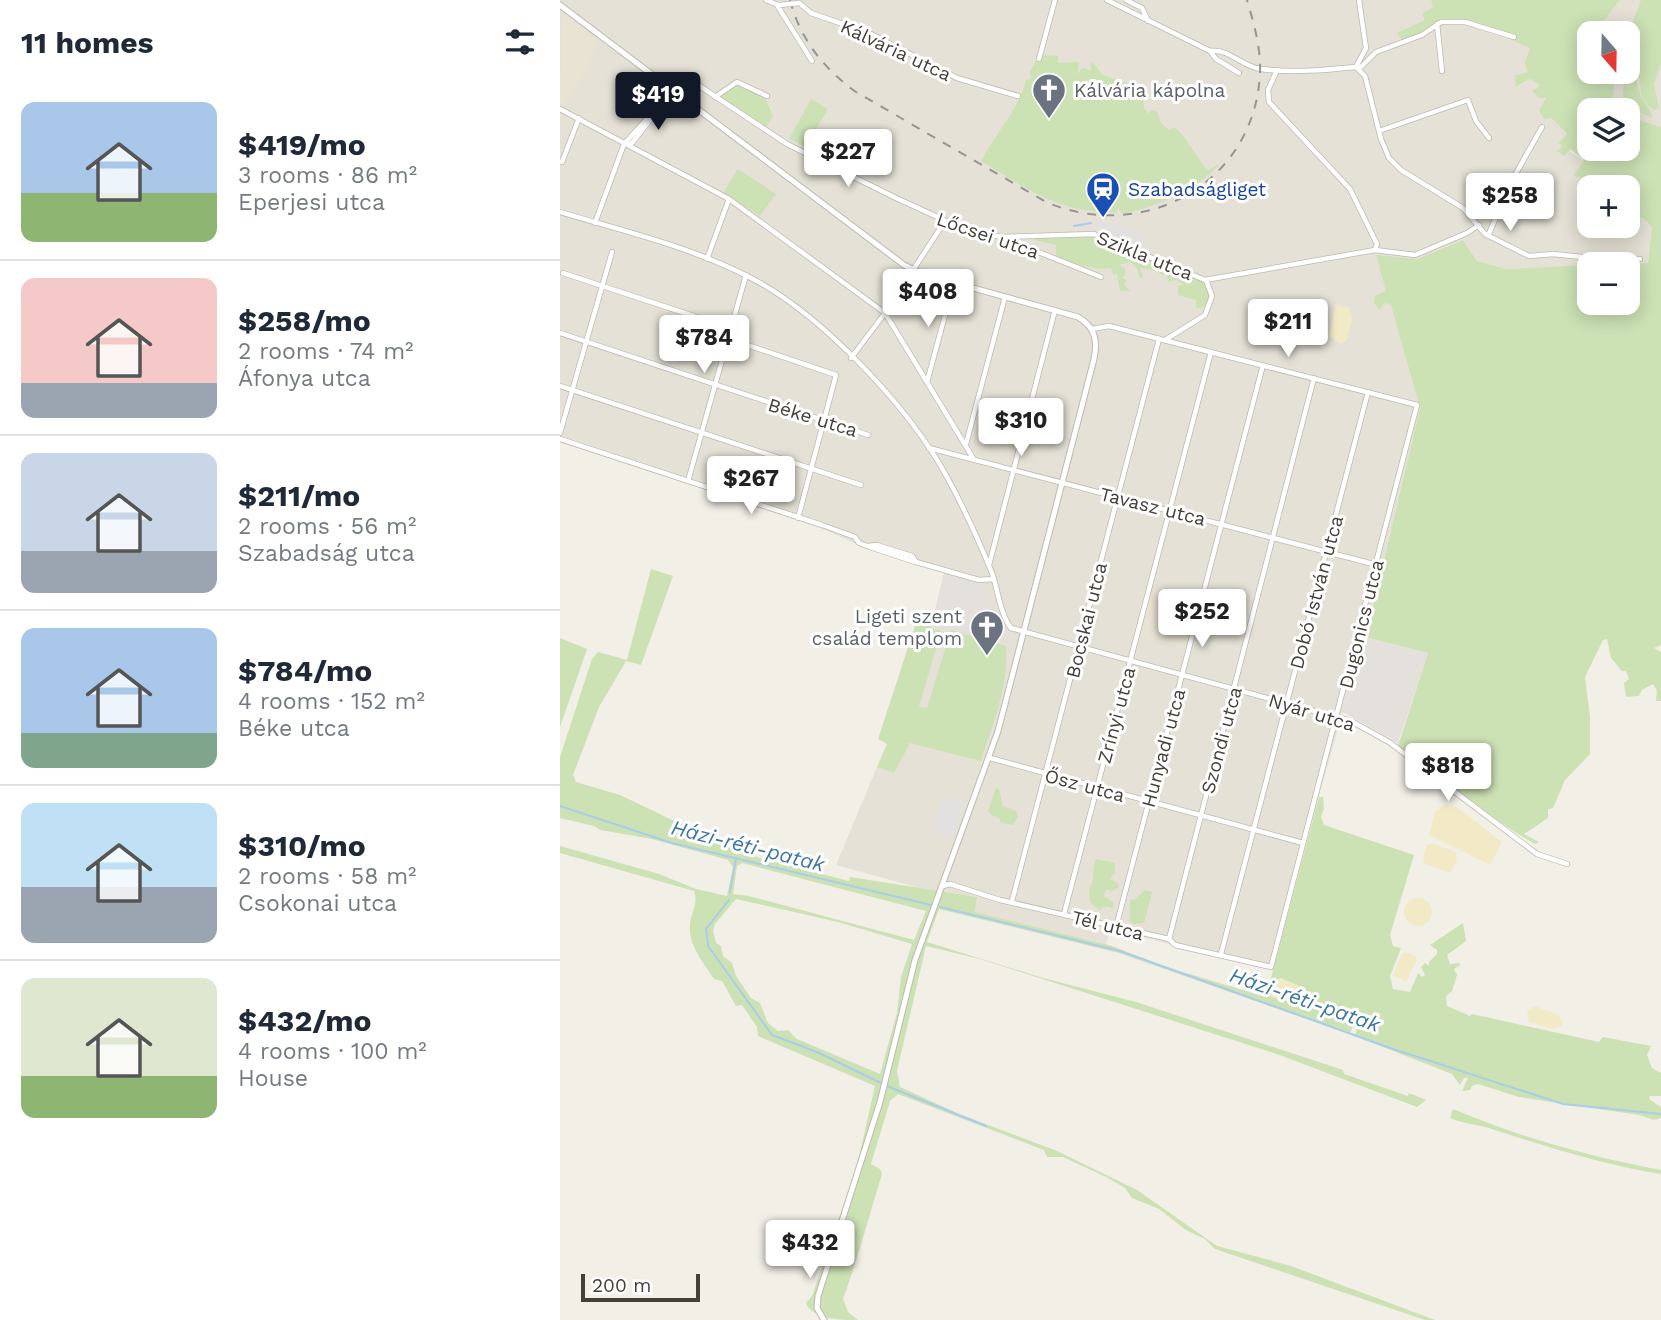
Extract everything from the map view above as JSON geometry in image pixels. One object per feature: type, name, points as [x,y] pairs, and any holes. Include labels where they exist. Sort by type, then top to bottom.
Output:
[{"type":"street","points":[[766,0],[778,5],[800,47],[812,61]]},
{"type":"street","points":[[1039,59],[1055,0]]},
{"type":"street","points":[[1107,0],[1210,51],[1223,51],[1249,67],[1277,70],[1358,68],[1376,52],[1422,35],[1437,24],[1465,22],[1514,37]]},
{"type":"street","points":[[1120,6],[1125,0],[1136,5],[1146,12],[1148,21]]},
{"type":"street","points":[[1358,68],[1366,48],[1359,0]]},
{"type":"street","name":"Kálvária utca","points":[[778,5],[799,3],[811,13],[869,33],[965,82],[1018,96]]},
{"type":"street","points":[[1132,13],[1136,5]]},
{"type":"street","points":[[561,7],[913,271],[1078,317],[1092,329],[1096,342],[1094,359],[990,758],[911,972],[880,1102],[817,1299],[819,1312],[824,1320]]},
{"type":"street","points":[[1437,24],[1442,71]]},
{"type":"street","points":[[1210,51],[1216,59],[1239,73]]},
{"type":"street","points":[[1358,68],[1365,76],[1385,151],[1394,164],[1463,208],[1488,236],[1529,256],[1553,254],[1577,257]]},
{"type":"street","points":[[1277,70],[1268,90],[1269,102],[1350,190],[1377,244],[1375,250]]},
{"type":"street","points":[[680,96],[692,81],[715,97],[737,82],[767,96]]},
{"type":"street","points":[[625,144],[632,143],[673,90]]},
{"type":"street","name":"Lőcsei utca","points":[[715,97],[820,162],[945,222],[973,233],[1001,237],[1101,277]]},
{"type":"street","points":[[1379,131],[1470,102],[1476,121],[1489,138]]},
{"type":"street","points":[[560,109],[729,199],[885,313],[973,458]]},
{"type":"street","points":[[562,162],[579,118]]},
{"type":"street","points":[[1488,236],[1510,184],[1542,127]]},
{"type":"street","points":[[596,223],[625,144]]},
{"type":"street","points":[[707,259],[729,199]]},
{"type":"street","points":[[560,212],[707,259],[746,275],[790,302],[894,402],[929,448],[948,480],[994,579],[979,580],[869,547],[859,543],[855,537],[560,439]]},
{"type":"street","points":[[851,358],[885,313],[945,222]]},
{"type":"street","name":"Szikla utca","points":[[1001,237],[1088,232],[1205,280],[1375,250],[1415,255],[1467,233],[1479,225]]},
{"type":"street","points":[[560,433],[612,252]]},
{"type":"street","points":[[563,273],[730,328]]},
{"type":"street","points":[[688,481],[746,275]]},
{"type":"street","name":"Szikla utca","points":[[1162,340],[1208,311],[1212,296],[1205,280]]},
{"type":"street","points":[[927,382],[954,282]]},
{"type":"street","points":[[966,445],[1005,296]]},
{"type":"street","points":[[989,566],[1055,310]]},
{"type":"street","points":[[1092,329],[1109,326],[1368,392]]},
{"type":"street","name":"Béke utca","points":[[560,333],[868,435]]},
{"type":"street","points":[[727,338],[836,374],[798,518]]},
{"type":"street","name":"Bocskai utca","points":[[1012,901],[1117,497],[1162,340]]},
{"type":"street","name":"Zrínyi utca","points":[[1064,914],[1211,352]]},
{"type":"street","name":"Hunyadi utca","points":[[1116,927],[1263,365]]},
{"type":"street","name":"Szondi utca","points":[[1169,939],[1314,378]]},
{"type":"street","points":[[560,386],[861,485]]},
{"type":"street","name":"Dugonics utca","points":[[1270,967],[1418,408],[1416,404],[1368,392]]},
{"type":"street","name":"Dobó István utca","points":[[1221,954],[1368,392]]},
{"type":"street","name":"Tavasz utca","points":[[929,448],[1377,565]]},
{"type":"street","points":[[869,547],[877,545],[912,556],[916,562]]},
{"type":"street","name":"Nyár utca","points":[[994,579],[1010,627],[1079,648],[1338,716],[1389,742],[1537,854],[1567,864]]},
{"type":"street","name":"Ősz utca","points":[[990,758],[1303,843]]},
{"type":"street","name":"Tél utca","points":[[943,886],[950,884],[1000,900],[1169,939],[1175,945],[1270,967]]},
{"type":"shaded area","points":[[560,0],[1431,0],[1440,21],[1466,20],[1531,48],[1528,72],[1517,87],[1530,79],[1541,87],[1551,118],[1567,134],[1558,143],[1577,156],[1577,161],[1584,161],[1583,175],[1577,175],[1577,238],[1640,238],[1640,217],[1652,227],[1648,263],[1640,263],[1640,252],[1577,252],[1577,266],[1506,269],[1477,261],[1463,240],[1417,259],[1387,291],[1381,310],[1384,303],[1391,304],[1420,408],[1373,607],[1269,970],[1111,929],[1106,944],[975,912],[977,897],[930,891],[836,865],[877,767],[894,773],[941,631],[931,628],[944,572],[870,550],[825,530],[560,441]]},
{"type":"shaded area","points":[[1620,0],[1661,0],[1661,127],[1640,120],[1640,98],[1611,98],[1604,84],[1640,84],[1640,21],[1604,21]]},
{"type":"shaded area","points":[[562,13],[598,41],[585,73],[564,105],[560,103]]},
{"type":"shaded area","points":[[1097,223],[1114,223],[1134,230],[1153,249],[1154,256],[1096,232]]},
{"type":"shaded area","points":[[945,574],[984,586],[1000,644],[932,625]]},
{"type":"shaded area","points":[[1153,589],[1197,601],[1185,648],[1141,637]]},
{"type":"shaded area","points":[[1362,637],[1428,653],[1398,743],[1343,712]]},
{"type":"shaded area","points":[[944,796],[964,804],[951,839],[931,831]]},
{"type":"green space","points":[[1431,0],[1620,0],[1604,21],[1577,21],[1577,84],[1614,84],[1613,98],[1577,98],[1577,154],[1570,149],[1564,156],[1557,151],[1562,146],[1558,143],[1567,134],[1551,118],[1544,119],[1539,110],[1546,98],[1540,98],[1532,91],[1540,86],[1530,79],[1516,87],[1515,76],[1528,72],[1525,62],[1530,48],[1466,20],[1440,21],[1421,34],[1402,40],[1397,33],[1425,20],[1422,14],[1433,7]]},
{"type":"green space","points":[[1641,0],[1661,0],[1661,64],[1654,84],[1659,109],[1654,110],[1641,94],[1640,21],[1633,21]]},
{"type":"green space","points":[[1040,55],[1058,56],[1058,63],[1079,62],[1077,74],[1083,68],[1092,71],[1092,62],[1103,75],[1136,86],[1136,95],[1143,98],[1144,108],[1149,114],[1150,110],[1157,111],[1161,123],[1169,130],[1174,127],[1208,170],[1220,164],[1200,182],[1178,195],[1127,213],[1121,213],[1118,208],[1116,213],[1080,209],[1057,202],[1034,192],[981,161],[1014,110],[1026,80],[1031,79],[1030,71]]},
{"type":"green space","points":[[738,84],[765,98],[773,116],[766,127],[719,97]]},
{"type":"green space","points":[[1624,84],[1637,84],[1652,118],[1640,112],[1640,98],[1623,98]]},
{"type":"green space","points":[[811,99],[828,109],[806,147],[789,139]]},
{"type":"green space","points":[[1640,120],[1661,127],[1661,645],[1654,648],[1661,652],[1661,701],[1656,701],[1657,691],[1653,684],[1642,690],[1639,696],[1626,697],[1624,683],[1629,679],[1626,671],[1622,671],[1611,658],[1607,639],[1603,640],[1585,677],[1590,717],[1590,754],[1565,780],[1553,808],[1548,809],[1548,818],[1524,834],[1539,842],[1535,844],[1398,746],[1428,653],[1364,637],[1371,613],[1376,610],[1373,607],[1420,408],[1391,305],[1384,303],[1380,310],[1374,303],[1375,296],[1386,291],[1376,255],[1417,259],[1463,240],[1477,261],[1506,269],[1577,266],[1577,315],[1640,315],[1640,263],[1648,263],[1652,227],[1640,217],[1640,175],[1574,175],[1583,161],[1640,161]]},
{"type":"green space","points":[[738,169],[776,194],[760,216],[723,193]]},
{"type":"green space","points":[[1033,235],[1092,235],[1204,281],[1211,293],[1205,307],[1196,308],[1196,300],[1178,295],[1178,286],[1183,285],[1177,280],[1168,282],[1167,274],[1161,275],[1158,271],[1140,268],[1143,276],[1140,279],[1137,268],[1130,262],[1118,265],[1125,268],[1122,278],[1127,280],[1124,284],[1130,291],[1120,291],[1117,274],[1113,275],[1111,268],[1090,267],[1063,259],[1056,256],[1056,245],[1034,240]]},
{"type":"green space","points":[[651,569],[673,576],[641,665],[626,661],[599,707],[573,775],[576,782],[620,795],[741,853],[849,881],[850,877],[977,897],[975,912],[1109,945],[1166,967],[1266,997],[1319,797],[1323,797],[1324,809],[1321,816],[1324,825],[1414,855],[1390,935],[1393,946],[1401,948],[1390,976],[1393,989],[1410,992],[1418,973],[1422,977],[1425,975],[1421,967],[1425,963],[1429,966],[1429,962],[1437,954],[1437,950],[1430,945],[1463,923],[1466,941],[1447,955],[1450,964],[1460,965],[1454,969],[1457,975],[1452,991],[1446,996],[1447,1006],[1470,1016],[1472,1014],[1599,1042],[1603,1037],[1651,1046],[1647,1055],[1652,1068],[1661,1073],[1661,1096],[1650,1096],[1649,1099],[1661,1107],[1661,1118],[1654,1120],[1639,1115],[1519,1097],[1478,1084],[1470,1090],[1462,1091],[1468,1078],[1464,1078],[1460,1085],[1452,1074],[1355,1036],[1357,1028],[1353,1026],[1350,1034],[1119,953],[939,909],[927,942],[1043,978],[1136,1002],[1426,1100],[1417,1107],[1277,1054],[980,959],[926,946],[897,1071],[900,1087],[959,1114],[1057,1151],[1137,1190],[1217,1246],[1291,1266],[1435,1320],[1425,1320],[1215,1249],[1205,1239],[1186,1230],[1159,1209],[1132,1198],[1125,1188],[1108,1178],[1063,1157],[1047,1157],[1044,1150],[898,1094],[890,1101],[871,1164],[880,1169],[882,1174],[843,1299],[848,1312],[858,1320],[821,1316],[806,1303],[812,1296],[856,1170],[875,1086],[758,1036],[757,1027],[742,1005],[736,1006],[722,981],[714,979],[694,946],[690,924],[695,904],[694,891],[560,853],[560,846],[659,874],[696,889],[727,896],[733,867],[728,860],[560,818],[560,757],[592,659],[598,652],[627,660]],"holes":[[[742,863],[926,911],[914,940],[733,894],[737,866]],[[736,899],[838,922],[912,944],[901,977],[897,1013],[880,1074],[797,1039],[788,1030],[778,1031],[768,1023],[760,1003],[751,998],[736,976],[732,963],[723,956],[721,946],[716,943],[713,931],[715,924]]]},
{"type":"green space","points":[[933,617],[931,628],[941,631],[919,707],[927,708],[951,630],[1006,646],[1005,675],[999,704],[981,761],[910,743],[894,773],[877,767],[887,744],[878,739],[916,623]]},
{"type":"green space","points":[[560,638],[587,649],[560,727]]},
{"type":"green space","points":[[996,788],[999,789],[1003,806],[1016,811],[1018,817],[1013,825],[1001,823],[999,818],[988,811]]},
{"type":"green space","points":[[1096,859],[1115,863],[1115,873],[1110,879],[1118,883],[1119,887],[1112,891],[1107,889],[1103,896],[1114,903],[1113,909],[1106,906],[1099,910],[1090,902],[1089,889]]},
{"type":"green space","points":[[1145,890],[1152,892],[1144,923],[1133,924],[1130,920],[1130,900],[1137,898]]},
{"type":"green space","points":[[1453,1109],[1529,1137],[1608,1159],[1661,1170],[1661,1174],[1597,1161],[1455,1120],[1450,1118]]},
{"type":"sand","points":[[1336,305],[1349,307],[1352,319],[1347,340],[1341,344],[1329,336]]},
{"type":"sand","points":[[1444,804],[1457,807],[1502,842],[1490,865],[1429,835],[1435,812]]},
{"type":"sand","points":[[1432,843],[1456,852],[1457,860],[1450,873],[1425,864],[1423,857],[1427,845]]},
{"type":"sand","points":[[1418,898],[1428,902],[1432,912],[1428,922],[1418,926],[1408,922],[1404,912],[1408,902]]},
{"type":"sand","points":[[1405,952],[1416,956],[1417,960],[1406,982],[1393,975]]},
{"type":"sand","points":[[1281,978],[1302,987],[1297,1004],[1271,997],[1274,980]]},
{"type":"sand","points":[[1535,1006],[1558,1015],[1563,1023],[1561,1027],[1553,1029],[1529,1022],[1527,1011]]},
{"type":"waterway","points":[[1074,226],[1091,223]]},
{"type":"waterway","name":"Házi-réti-patak","points":[[560,806],[672,843],[931,905]]},
{"type":"waterway","points":[[730,892],[736,858]]},
{"type":"waterway","points":[[729,900],[706,929],[708,946],[772,1035],[817,1052],[883,1084]]},
{"type":"waterway","name":"Házi-réti-patak","points":[[940,907],[1120,951],[1393,1049],[1563,1104],[1661,1114]]},
{"type":"waterway","points":[[887,1086],[986,1126]]},
{"type":"railway","points":[[790,0],[800,28],[815,52],[856,92],[1046,202],[1083,213],[1120,215],[1155,209],[1188,194],[1216,173],[1238,145],[1253,112],[1260,73],[1258,45],[1247,0]]},
{"type":"place","name":"Kálvária kápolna","points":[[1049,120]]},
{"type":"place","name":"Szabadságliget","points":[[1103,219]]},
{"type":"place","name":"Ligeti szent család templom","points":[[987,657]]}]
